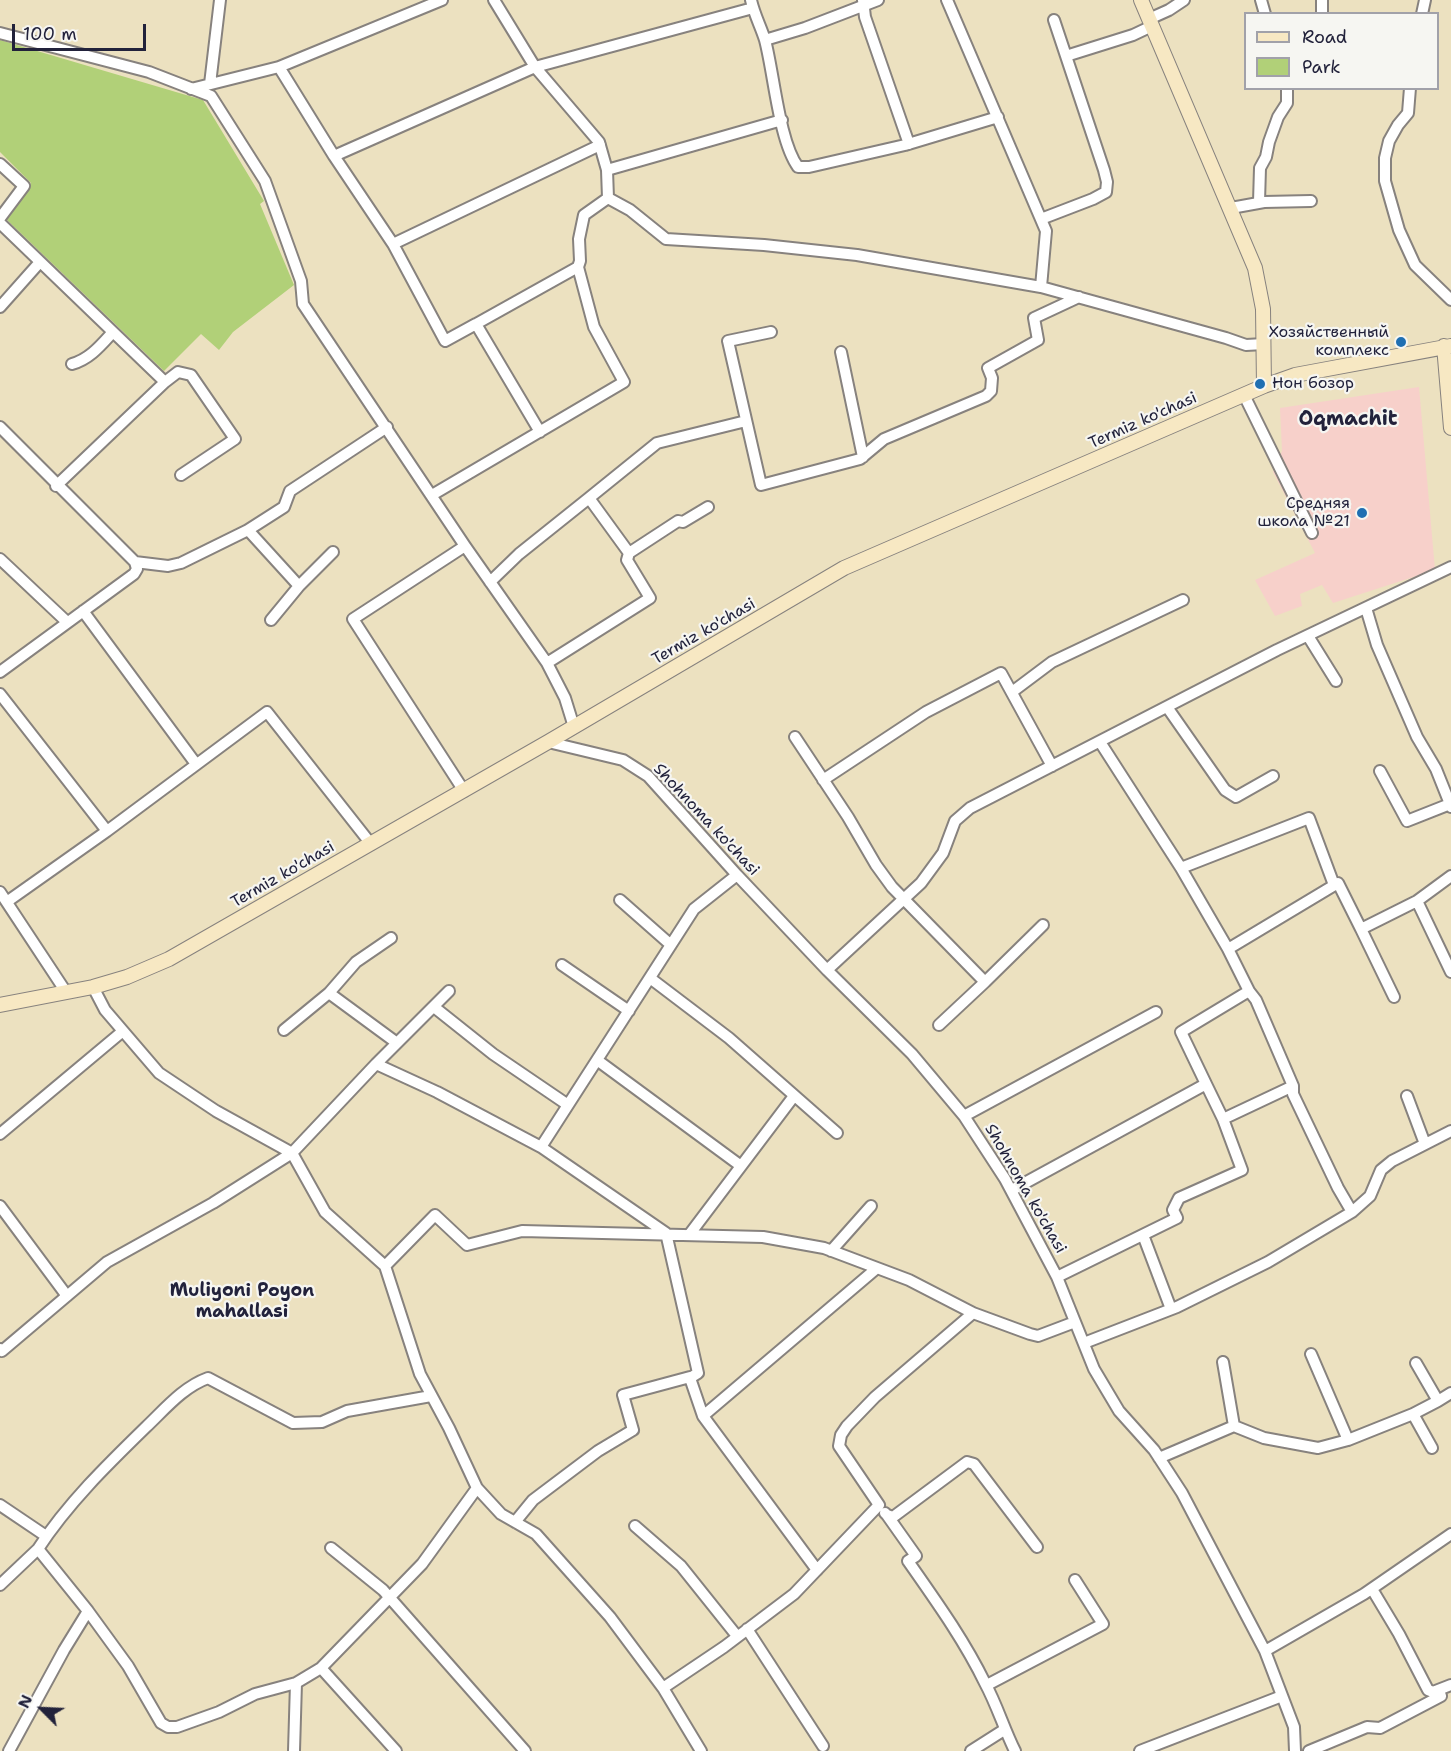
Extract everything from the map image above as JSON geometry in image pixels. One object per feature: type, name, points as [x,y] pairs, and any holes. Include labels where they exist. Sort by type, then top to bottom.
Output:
[{"type":"main road","points":[[1141,0],[1255,268],[1263,309],[1264,386]]},
{"type":"main road","points":[[1448,346],[1451,428]]},
{"type":"main road","name":"Termiz ko'chasi","points":[[0,1005],[93,987],[128,977],[169,959],[464,791],[844,568],[1264,386],[1295,375],[1448,346]]},
{"type":"street","points":[[210,84],[220,0]]},
{"type":"street","points":[[190,89],[279,66],[442,0]]},
{"type":"street","points":[[494,0],[535,67],[600,145],[608,170],[608,198]]},
{"type":"street","points":[[765,40],[805,28],[863,3],[879,0]]},
{"type":"street","points":[[947,0],[1046,231],[1041,287]]},
{"type":"street","points":[[1066,56],[1134,35],[1184,0]]},
{"type":"street","points":[[863,3],[865,17],[909,144]]},
{"type":"street","points":[[334,156],[535,67],[752,4],[765,40],[782,120],[793,159],[798,167],[809,167],[909,144],[998,117]]},
{"type":"street","points":[[1041,219],[1106,192],[1107,182],[1054,20]]},
{"type":"street","points":[[0,33],[149,72],[211,96],[265,181],[301,281],[303,304],[465,546],[547,663],[565,698],[574,727]]},
{"type":"street","points":[[279,66],[334,156],[393,244],[444,341],[578,267]]},
{"type":"street","points":[[1259,202],[1260,168],[1266,157],[1278,117],[1287,103],[1287,90]]},
{"type":"street","points":[[1410,90],[1408,113],[1398,124],[1389,141],[1385,158],[1385,181],[1395,219],[1415,265],[1451,300]]},
{"type":"street","points":[[608,170],[782,120]]},
{"type":"street","points":[[393,244],[600,145]]},
{"type":"street","points":[[0,164],[24,186],[0,218]]},
{"type":"street","points":[[432,495],[624,382],[594,327],[578,267],[579,239],[584,215],[608,198]]},
{"type":"street","points":[[608,198],[630,210],[666,239],[764,245],[857,255],[1041,287],[1246,345],[1264,344]]},
{"type":"street","points":[[1231,208],[1259,202],[1311,201]]},
{"type":"street","points":[[0,223],[165,382]]},
{"type":"street","points":[[0,307],[40,262]]},
{"type":"street","points":[[771,332],[728,341],[761,485],[860,459],[884,439],[986,396],[991,391],[992,378],[988,368],[1038,340],[1034,318],[1079,297]]},
{"type":"street","points":[[476,324],[540,432]]},
{"type":"street","points":[[72,364],[82,361],[96,351],[113,332]]},
{"type":"street","points":[[841,352],[863,457]]},
{"type":"street","points":[[57,486],[178,372],[191,375],[235,439],[181,475]]},
{"type":"street","points":[[1244,394],[1312,533]]},
{"type":"street","points":[[490,582],[519,554],[657,443],[746,421]]},
{"type":"street","points":[[0,427],[135,562],[137,569],[134,574],[0,672]]},
{"type":"street","points":[[135,562],[168,566],[248,530],[284,507],[290,491],[387,427]]},
{"type":"street","points":[[547,663],[650,598],[627,560],[628,553],[589,498]]},
{"type":"street","points":[[628,553],[678,520],[683,522],[708,507]]},
{"type":"street","points":[[248,530],[299,586]]},
{"type":"street","points":[[464,791],[354,619],[465,546]]},
{"type":"street","points":[[271,620],[299,586],[333,552]]},
{"type":"street","points":[[0,559],[68,622]]},
{"type":"street","points":[[827,970],[921,883],[943,853],[955,821],[970,808],[1308,636],[1451,567]]},
{"type":"street","points":[[1012,692],[1052,662],[1183,600]]},
{"type":"street","points":[[1366,608],[1377,645],[1417,737],[1436,769],[1450,806],[1407,820],[1380,771]]},
{"type":"street","points":[[82,611],[196,764]]},
{"type":"street","points":[[1308,636],[1336,681]]},
{"type":"street","points":[[823,780],[926,712],[1001,673],[1052,766]]},
{"type":"street","points":[[0,694],[107,831]]},
{"type":"street","points":[[1167,707],[1230,794],[1236,797],[1273,776]]},
{"type":"street","points":[[8,901],[107,831],[267,712],[371,844]]},
{"type":"street","points":[[795,737],[876,865],[903,900],[908,902],[985,982]]},
{"type":"street","name":"Shohnoma ko'chasi","points":[[548,742],[623,760],[648,776],[827,970],[912,1054],[964,1116],[1011,1190],[1058,1277],[1094,1369],[1119,1411],[1159,1458],[1182,1493],[1265,1651],[1293,1727],[1295,1751]]},
{"type":"street","points":[[1100,742],[1181,868],[1256,1000],[1293,1086],[1293,1094],[1352,1212]]},
{"type":"street","points":[[1181,868],[1309,818],[1334,885]]},
{"type":"street","points":[[541,1147],[694,909],[737,875]]},
{"type":"street","points":[[1361,929],[1417,901],[1451,876]]},
{"type":"street","points":[[1228,949],[1338,883],[1394,997]]},
{"type":"street","points":[[0,892],[66,992]]},
{"type":"street","points":[[620,900],[671,945]]},
{"type":"street","points":[[1417,901],[1451,972]]},
{"type":"street","points":[[939,1026],[1043,925]]},
{"type":"street","points":[[284,1030],[328,993],[356,962],[391,938]]},
{"type":"street","points":[[562,965],[629,1011]]},
{"type":"street","points":[[650,978],[729,1038],[837,1133]]},
{"type":"street","points":[[93,987],[105,1010],[159,1073],[216,1111],[292,1153],[325,1212],[385,1266],[420,1374],[477,1488],[501,1514],[536,1534],[610,1617],[663,1688],[701,1751]]},
{"type":"street","points":[[1,1352],[107,1262],[213,1203],[292,1153],[449,991]]},
{"type":"street","points":[[1058,1277],[1177,1218],[1173,1210],[1179,1198],[1242,1170],[1223,1119],[1182,1032],[1249,991]]},
{"type":"street","points":[[328,993],[397,1043]]},
{"type":"street","points":[[434,1007],[494,1054],[568,1105]]},
{"type":"street","points":[[964,1116],[1156,1012]]},
{"type":"street","points":[[0,1134],[123,1031]]},
{"type":"street","points":[[597,1060],[741,1166]]},
{"type":"street","points":[[376,1064],[437,1092],[541,1147],[666,1233],[698,1372],[690,1377],[622,1395],[633,1430],[598,1451],[533,1500],[515,1522]]},
{"type":"street","points":[[1011,1190],[1206,1084]]},
{"type":"street","points":[[1223,1119],[1293,1086]]},
{"type":"street","points":[[689,1235],[794,1096]]},
{"type":"street","points":[[1407,1096],[1425,1144]]},
{"type":"street","points":[[1084,1343],[1171,1309],[1268,1262],[1352,1212],[1370,1196],[1381,1170],[1392,1161],[1451,1131]]},
{"type":"street","points":[[0,1206],[67,1296]]},
{"type":"street","points":[[831,1251],[871,1206]]},
{"type":"street","points":[[385,1266],[435,1215],[467,1245],[522,1231],[764,1237],[831,1251],[909,1280],[973,1313],[1030,1334],[1038,1335],[1075,1322]]},
{"type":"street","points":[[1143,1235],[1171,1309]]},
{"type":"street","points":[[703,1416],[877,1268]]},
{"type":"street","points":[[973,1313],[875,1397],[847,1426],[841,1435],[839,1446],[916,1556],[908,1562],[962,1639],[987,1685],[1004,1730],[1015,1751]]},
{"type":"street","points":[[1311,1354],[1348,1440]]},
{"type":"street","points":[[1223,1362],[1234,1426]]},
{"type":"street","points":[[1416,1363],[1438,1401]]},
{"type":"street","points":[[690,1377],[703,1416],[817,1570]]},
{"type":"street","points":[[0,1585],[38,1549],[46,1536],[105,1467],[180,1395],[200,1381],[208,1378],[225,1385],[293,1423],[322,1422],[347,1411],[431,1396]]},
{"type":"street","points":[[1159,1458],[1234,1426],[1264,1438],[1318,1448],[1348,1440],[1413,1414],[1451,1393]]},
{"type":"street","points":[[1413,1414],[1432,1448]]},
{"type":"street","points":[[887,1515],[893,1516],[970,1462],[974,1464],[1037,1547]]},
{"type":"street","points":[[38,1549],[88,1611],[128,1666],[161,1723],[168,1727],[177,1727],[219,1712],[255,1694],[296,1683],[321,1668],[422,1564],[477,1488]]},
{"type":"street","points":[[0,1505],[46,1536]]},
{"type":"street","points":[[663,1688],[794,1594],[879,1505]]},
{"type":"street","points":[[635,1526],[681,1566],[737,1636]]},
{"type":"street","points":[[1265,1651],[1372,1588],[1451,1534]]},
{"type":"street","points":[[331,1548],[390,1598],[525,1751]]},
{"type":"street","points":[[987,1685],[1103,1624],[1075,1580]]},
{"type":"street","points":[[1372,1588],[1428,1690],[1433,1692],[1451,1685]]},
{"type":"street","points":[[9,1751],[88,1611]]},
{"type":"street","points":[[747,1629],[823,1746]]},
{"type":"street","points":[[321,1668],[396,1751]]},
{"type":"street","points":[[294,1751],[296,1683]]},
{"type":"street","points":[[1309,1751],[1367,1727],[1380,1728],[1441,1696],[1439,1690]]},
{"type":"street","points":[[1140,1751],[1282,1696]]},
{"type":"street","points":[[971,1751],[1004,1730]]},
{"type":"shaded area","name":"Средняя школа №21","points":[[1419,387],[1435,570],[1333,603],[1322,585],[1300,594],[1302,606],[1275,616],[1255,580],[1315,553],[1273,472],[1282,451],[1280,408]]},
{"type":"green space","points":[[0,40],[203,100],[264,201],[260,204],[294,285],[233,332],[219,350],[201,334],[164,371],[5,218],[31,183],[0,152]]},
{"type":"place","name":"Хозяйственный комплекс","points":[[1401,342]]},
{"type":"place","name":"Нон бозор","points":[[1260,384]]},
{"type":"place","name":"Средняя школа №21","points":[[1362,513]]},
{"type":"district","name":"Oqmachit","points":[[1348,420]]},
{"type":"district","name":"Muliyoni Poyon mahallasi","points":[[242,1301]]}]
